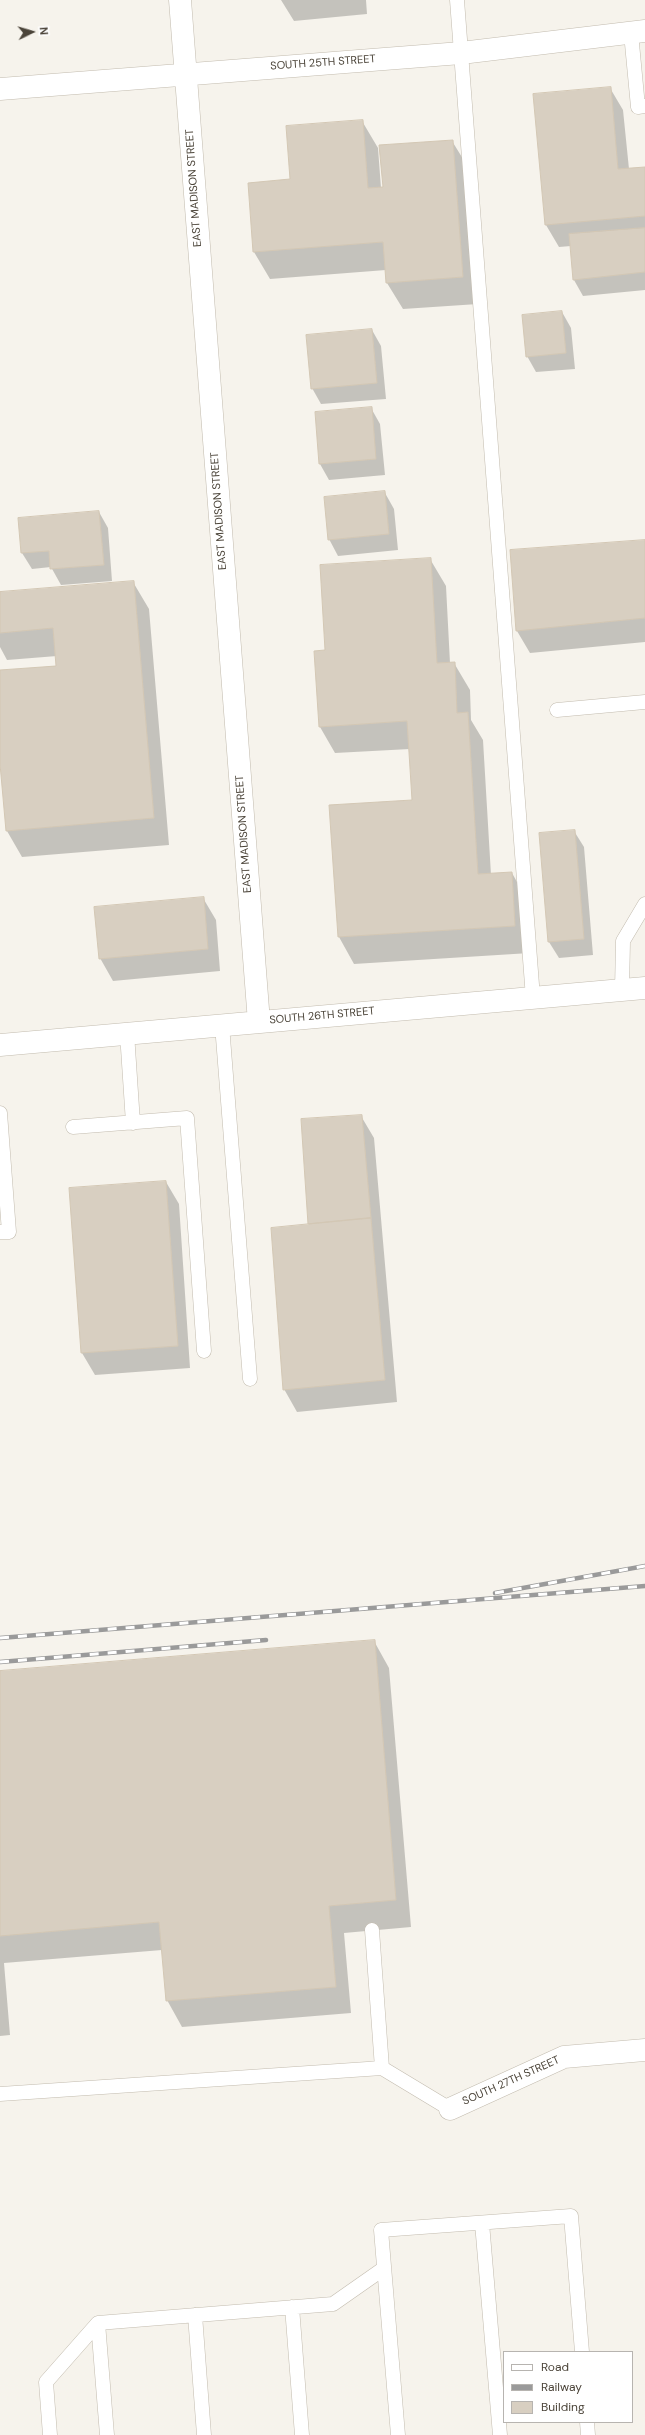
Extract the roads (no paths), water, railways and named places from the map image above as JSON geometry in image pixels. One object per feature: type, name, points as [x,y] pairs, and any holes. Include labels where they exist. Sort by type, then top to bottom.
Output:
[{"type":"street","name":"EAST MADISON STREET","points":[[180,0],[259,1022]]},
{"type":"street","name":"SOUTH 25TH STREET","points":[[0,89],[461,53],[638,32]]},
{"type":"street","name":"SOUTH 26TH STREET","points":[[0,1045],[645,988]]},
{"type":"street","name":"SOUTH 27TH STREET","points":[[450,2109],[564,2057],[645,2050]]},
{"type":"lane","points":[[457,0],[533,998]]},
{"type":"lane","points":[[638,32],[638,107],[645,106]]},
{"type":"lane","points":[[557,710],[645,702]]},
{"type":"lane","points":[[622,990],[623,941],[645,904]]},
{"type":"lane","points":[[222,1025],[250,1379]]},
{"type":"lane","points":[[127,1033],[133,1123]]},
{"type":"lane","points":[[0,1113],[9,1232],[0,1232]]},
{"type":"lane","points":[[73,1127],[187,1118],[204,1351]]},
{"type":"lane","points":[[372,1930],[382,2068]]},
{"type":"lane","points":[[0,2094],[382,2068],[450,2109]]},
{"type":"lane","points":[[398,2435],[383,2269],[381,2230],[571,2216],[582,2351]]},
{"type":"lane","points":[[482,2223],[500,2435]]},
{"type":"lane","points":[[50,2435],[46,2382],[98,2323],[333,2304],[383,2269]]},
{"type":"lane","points":[[292,2307],[302,2435]]},
{"type":"lane","points":[[195,2315],[204,2435]]},
{"type":"lane","points":[[98,2323],[107,2435]]},
{"type":"lane","points":[[587,2423],[588,2435]]},
{"type":"railway","points":[[495,1593],[645,1566]]},
{"type":"railway","points":[[0,1638],[645,1586]]},
{"type":"railway","points":[[0,1662],[266,1640]]}]
